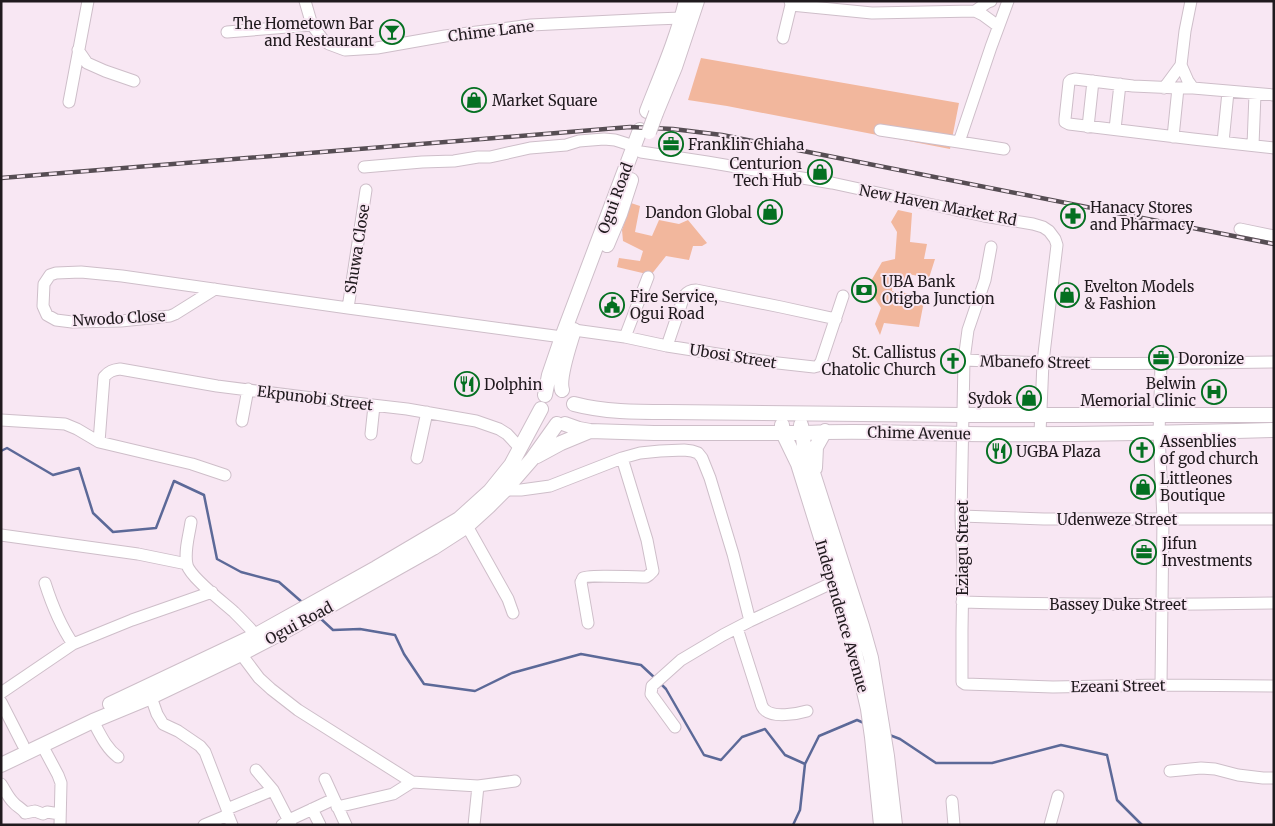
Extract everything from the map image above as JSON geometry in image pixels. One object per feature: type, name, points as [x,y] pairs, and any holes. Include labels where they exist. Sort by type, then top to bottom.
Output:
[{"type":"main road","name":"Ogui Road","points":[[648,123],[686,1]]},
{"type":"main road","name":"Ogui Road","points":[[545,395],[549,376],[569,336],[637,149],[675,67],[697,1]]},
{"type":"main road","name":"Ogui Road","points":[[562,390],[560,387],[569,336]]},
{"type":"main road","points":[[562,390],[569,395],[574,404],[574,412],[571,419],[561,424],[551,422],[546,418],[541,409],[545,395],[562,390]]},
{"type":"main road","name":"Chime Avenue","points":[[574,404],[628,412],[1274,415]]},
{"type":"main road","name":"Ogui Road","points":[[430,543],[490,491],[511,465],[541,409]]},
{"type":"main road","name":"Independence Avenue","points":[[780,412],[783,432],[798,464],[846,618],[856,657],[877,714]]},
{"type":"main road","name":"Independence Avenue","points":[[800,413],[804,445],[866,638],[872,666],[877,714],[882,825]]},
{"type":"main road","name":"Ogui Road","points":[[1,764],[93,721],[151,697],[220,658],[256,635],[311,610],[430,543],[467,526],[505,490],[561,424]]},
{"type":"main road","name":"Chime Avenue","points":[[561,424],[590,431],[613,433],[802,433],[825,431],[963,434],[1159,434],[1274,430]]},
{"type":"main road","points":[[532,459],[590,431]]},
{"type":"main road","points":[[815,479],[816,447],[825,431]]},
{"type":"main road","points":[[705,433],[774,442],[783,448],[798,464]]},
{"type":"main road","name":"Ogui Road","points":[[1,756],[220,658],[241,654],[287,630],[311,610]]},
{"type":"main road","name":"Independence Avenue","points":[[878,739],[894,825]]},
{"type":"street","points":[[69,102],[88,1]]},
{"type":"street","name":"Chime Lane","points":[[305,1],[312,24],[324,41],[345,50],[377,48],[445,36],[531,26],[682,18]]},
{"type":"street","points":[[975,11],[991,1]]},
{"type":"street","points":[[959,142],[1008,1]]},
{"type":"street","points":[[1164,88],[1181,64],[1190,1]]},
{"type":"street","points":[[783,38],[791,3],[872,13],[975,11],[998,26]]},
{"type":"street","points":[[227,32],[312,24]]},
{"type":"street","points":[[78,50],[87,63],[134,80]]},
{"type":"street","points":[[1181,64],[1193,88]]},
{"type":"street","points":[[1274,95],[1193,88],[1164,88],[1075,79],[1069,82],[1064,119],[1070,124],[1088,127],[1274,148]]},
{"type":"street","points":[[1088,127],[1093,81]]},
{"type":"street","points":[[1115,129],[1120,84]]},
{"type":"street","points":[[1173,137],[1178,88]]},
{"type":"street","points":[[1224,142],[1228,92]]},
{"type":"street","points":[[1253,145],[1255,94]]},
{"type":"street","points":[[880,130],[1004,149]]},
{"type":"street","name":"New Haven Market Rd","points":[[364,167],[490,157],[530,148],[604,139],[615,140],[637,149],[832,183],[1043,227],[1055,239],[1056,245],[1043,362],[1040,433]]},
{"type":"street","name":"Shuwa Close","points":[[348,308],[366,190]]},
{"type":"street","points":[[1240,229],[1274,236]]},
{"type":"street","points":[[964,360],[968,330],[985,280],[991,247]]},
{"type":"street","name":"Nwodo Close","points":[[215,289],[170,316],[121,321],[72,322],[56,320],[47,315],[43,306],[44,284],[50,275],[81,272],[122,276],[215,289],[348,308],[569,336]]},
{"type":"street","points":[[625,337],[648,277]]},
{"type":"street","points":[[667,346],[684,296],[691,290],[780,306],[836,319]]},
{"type":"street","name":"Ubosi Street","points":[[569,336],[625,337],[667,346],[814,367],[818,366],[821,362],[843,296]]},
{"type":"street","name":"Mbanefo Street","points":[[962,415],[964,360],[1161,364],[1274,362]]},
{"type":"street","points":[[1161,364],[1159,434],[1163,519],[1161,685]]},
{"type":"street","name":"Ekpunobi Street","points":[[99,442],[104,377],[112,370],[120,369],[217,386],[427,412],[476,421],[499,429],[507,434],[520,448]]},
{"type":"street","points":[[242,421],[248,389]]},
{"type":"street","points":[[371,434],[374,406]]},
{"type":"street","points":[[416,458],[427,412]]},
{"type":"street","name":"Eziagu Street","points":[[962,415],[962,682]]},
{"type":"street","points":[[1,420],[65,424],[78,429],[99,442],[192,464],[225,475]]},
{"type":"street","points":[[505,490],[550,486],[622,458],[640,453],[660,450],[684,450],[698,453],[710,478],[733,554],[750,621]]},
{"type":"street","points":[[588,623],[581,582],[584,577],[646,577],[653,571],[647,540],[622,458]]},
{"type":"street","name":"Udenweze Street","points":[[961,516],[1044,519],[1274,519]]},
{"type":"street","points":[[191,522],[186,553],[189,569],[256,635]]},
{"type":"street","points":[[467,526],[508,599],[513,613]]},
{"type":"street","points":[[1,535],[138,554],[187,564]]},
{"type":"street","points":[[675,727],[651,694],[651,690],[657,681],[681,660],[723,635],[834,582]]},
{"type":"street","points":[[45,583],[53,607],[73,644]]},
{"type":"street","points":[[1,693],[73,644],[132,620],[212,592]]},
{"type":"street","name":"Bassey Duke Street","points":[[962,602],[1032,604],[1274,603]]},
{"type":"street","points":[[737,628],[760,703],[764,709],[768,712],[792,715],[806,711]]},
{"type":"street","points":[[241,654],[259,678],[283,700],[412,782],[478,786],[515,780]]},
{"type":"street","name":"Ezeani Street","points":[[962,682],[968,685],[1053,687],[1161,685],[1274,686]]},
{"type":"street","points":[[151,697],[163,724],[178,731],[200,746],[205,752],[229,816]]},
{"type":"street","points":[[1,702],[22,745]]},
{"type":"street","points":[[93,721],[106,745],[118,757]]},
{"type":"street","points":[[1,784],[11,800],[26,813],[35,811],[43,814],[47,812],[60,820],[61,783],[42,745]]},
{"type":"street","points":[[1170,771],[1200,768],[1238,775],[1274,778]]},
{"type":"street","points":[[256,770],[273,790],[287,823],[312,809],[336,803],[390,795],[412,782]]},
{"type":"street","points":[[325,779],[346,825]]},
{"type":"street","points":[[474,825],[478,786]]},
{"type":"street","points":[[204,825],[229,816],[273,790]]},
{"type":"street","points":[[1050,825],[1058,796]]},
{"type":"street","points":[[952,801],[954,825]]},
{"type":"street","points":[[312,809],[320,825]]},
{"type":"shaded area","points":[[701,58],[959,103],[950,149],[688,100]]},
{"type":"shaded area","points":[[631,203],[640,206],[635,232],[652,236],[659,220],[679,224],[688,220],[707,243],[702,246],[693,246],[689,260],[666,256],[651,275],[617,267],[619,258],[640,261],[643,251],[623,241],[622,230]]},
{"type":"shaded area","points":[[898,210],[912,213],[910,242],[927,244],[924,259],[935,259],[929,278],[908,274],[907,284],[893,283],[892,291],[925,296],[919,327],[884,323],[880,335],[875,324],[881,308],[874,297],[877,288],[871,281],[882,262],[895,259],[897,232],[891,222]]},
{"type":"waterway","points":[[1,451],[7,448],[53,475],[79,468],[93,513],[113,532],[156,528],[174,481],[204,495],[217,559],[241,572],[279,582],[303,603]]},
{"type":"waterway","points":[[320,618],[333,630],[360,629],[395,635],[404,654],[424,684],[475,691],[512,673],[581,654],[641,665],[656,679]]},
{"type":"waterway","points":[[660,683],[666,689],[704,755],[721,760],[742,737],[765,729],[785,755],[805,764]]},
{"type":"waterway","points":[[793,825],[800,810],[805,764],[819,736],[857,720],[864,723]]},
{"type":"waterway","points":[[887,734],[900,739],[936,763],[992,763],[1061,745],[1107,755],[1117,800],[1142,825]]},
{"type":"railway","points":[[1,178],[630,127],[673,129],[722,135],[1274,244]]},
{"type":"place","name":"The Hometown Bar and Restaurant","points":[[392,32]]},
{"type":"place","name":"Market Square","points":[[474,100]]},
{"type":"place","name":"Franklin Chiaha","points":[[671,144]]},
{"type":"place","name":"Centurion Tech Hub","points":[[820,172]]},
{"type":"place","name":"Dandon Global","points":[[770,212]]},
{"type":"place","name":"Hanacy Stores and Pharmacy","points":[[1073,216]]},
{"type":"place","name":"UBA Bank Otigba Junction","points":[[864,290]]},
{"type":"place","name":"Evelton Models & Fashion","points":[[1067,295]]},
{"type":"place","name":"Fire Service, Ogui Road","points":[[612,305]]},
{"type":"place","name":"Doronize","points":[[1161,358]]},
{"type":"place","name":"St. Callistus Chatolic Church","points":[[953,361]]},
{"type":"place","name":"Dolphin","points":[[467,384]]},
{"type":"place","name":"Belwin Memorial Clinic","points":[[1214,392]]},
{"type":"place","name":"Sydok","points":[[1029,398]]},
{"type":"place","name":"Assenblies of god church","points":[[1142,450]]},
{"type":"place","name":"UGBA Plaza","points":[[999,451]]},
{"type":"place","name":"Littleones Boutique","points":[[1143,487]]},
{"type":"place","name":"Jifun Investments","points":[[1144,552]]}]
